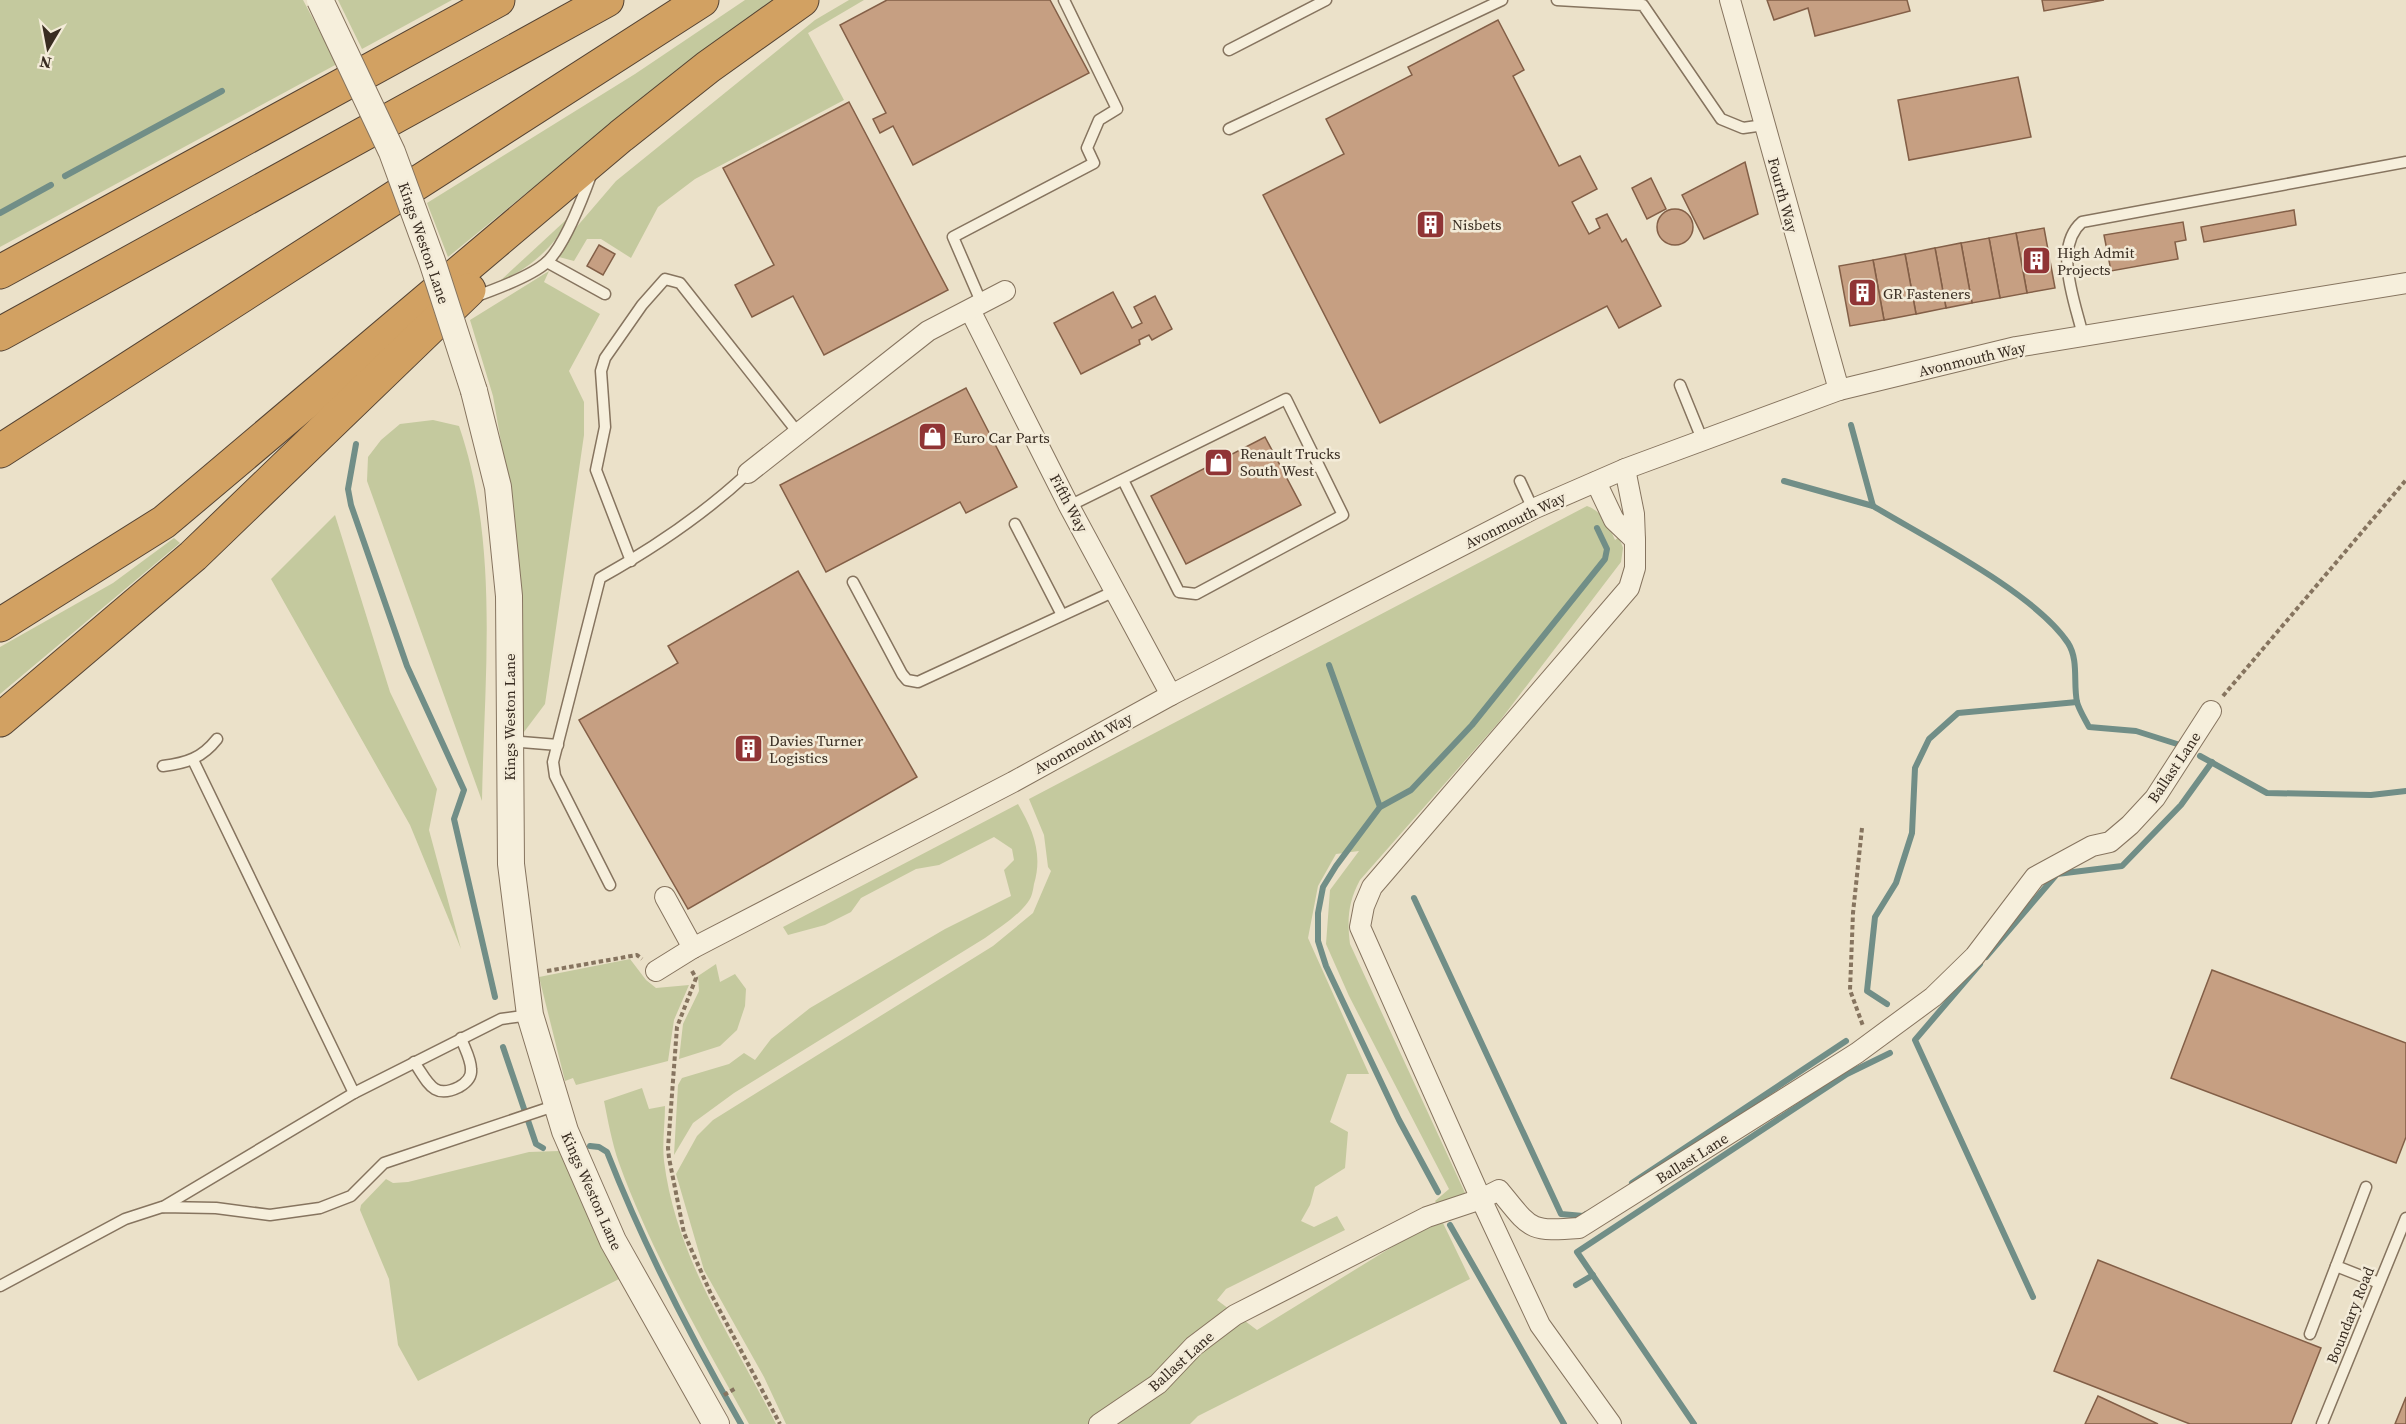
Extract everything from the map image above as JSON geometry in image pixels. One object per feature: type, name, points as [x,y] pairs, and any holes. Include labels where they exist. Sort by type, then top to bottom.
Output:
[{"type":"highway","points":[[0,272],[498,0]]},
{"type":"highway","points":[[0,334],[607,0]]},
{"type":"highway","points":[[0,451],[702,0]]},
{"type":"highway","points":[[0,625],[164,522],[621,136],[708,67],[802,0]]},
{"type":"highway","points":[[0,720],[193,556],[593,169],[621,136]]},
{"type":"street","name":"Kings Weston Lane","points":[[320,0],[392,152],[432,261],[474,391],[498,487],[509,596],[508,741],[511,864],[523,974],[545,1108],[565,1131],[613,1241],[716,1424]]},
{"type":"street","name":"Fourth Way","points":[[1730,0],[1839,390]]},
{"type":"street","name":"Avonmouth Way","points":[[656,971],[688,951],[1013,782],[1171,695],[1533,509],[1625,469],[1839,390],[2016,347],[2406,283]]},
{"type":"street","points":[[748,473],[927,331],[1005,291]]},
{"type":"street","name":"Fifth Way","points":[[976,307],[1069,506],[1171,695]]},
{"type":"street","points":[[1611,1424],[1540,1325],[1481,1199],[1360,927],[1364,906],[1372,887],[1618,604],[1629,588],[1635,568],[1635,540],[1632,502],[1625,469]]},
{"type":"street","points":[[1596,482],[1614,520],[1635,540]]},
{"type":"street","name":"Ballast Lane","points":[[1099,1424],[1158,1384],[1194,1346],[1235,1315],[1426,1217],[1481,1199],[1499,1190],[1525,1222],[1542,1231],[1579,1228],[1869,1044],[1933,997],[1976,956],[2035,878],[2092,846],[2110,842],[2130,825],[2155,798],[2211,711]]},
{"type":"street","points":[[665,897],[688,951]]},
{"type":"lane","points":[[976,307],[953,237],[1094,163],[1087,148],[1100,120],[1117,109],[1064,0]]},
{"type":"lane","points":[[1229,50],[1326,0]]},
{"type":"lane","points":[[1228,129],[1502,0]]},
{"type":"lane","points":[[1557,0],[1643,5],[1721,119],[1743,128],[1764,125]]},
{"type":"lane","points":[[2083,336],[2068,264],[2070,238],[2073,229],[2082,222],[2406,162]]},
{"type":"lane","points":[[456,302],[498,289],[548,262],[575,216],[593,169]]},
{"type":"lane","points":[[548,262],[605,294]]},
{"type":"lane","points":[[631,561],[596,470],[605,427],[601,371],[605,358],[642,305],[665,279],[680,283],[798,434]]},
{"type":"lane","points":[[1680,385],[1702,439]]},
{"type":"lane","points":[[1069,506],[1286,399],[1343,515],[1196,594],[1179,592],[1123,480]]},
{"type":"lane","points":[[610,885],[555,776],[553,762],[600,578],[631,561],[730,490],[748,473]]},
{"type":"lane","points":[[1520,481],[1533,509]]},
{"type":"lane","points":[[1015,524],[1062,615]]},
{"type":"lane","points":[[854,582],[902,674],[913,682],[918,682],[1116,590]]},
{"type":"lane","points":[[163,766],[193,760],[206,752],[217,739]]},
{"type":"lane","points":[[508,741],[558,745]]},
{"type":"lane","points":[[193,760],[354,1093]]},
{"type":"lane","points":[[0,1286],[125,1219],[162,1207],[354,1093],[414,1062],[501,1019],[530,1015]]},
{"type":"lane","points":[[414,1062],[432,1087],[439,1092],[446,1093],[464,1084],[470,1078],[471,1068],[461,1038]]},
{"type":"lane","points":[[162,1207],[216,1208],[270,1215],[320,1208],[351,1196],[384,1163],[545,1108]]},
{"type":"lane","points":[[2310,1334],[2366,1187]]},
{"type":"lane","name":"Boundary Road","points":[[2322,1424],[2406,1218]]},
{"type":"lane","points":[[2336,1266],[2379,1283]]},
{"type":"path","points":[[2211,711],[2406,480]]},
{"type":"path","points":[[1862,828],[1852,913],[1850,990],[1869,1044]]},
{"type":"path","points":[[688,951],[696,978],[677,1027],[668,1148],[684,1233],[711,1293],[780,1424]]},
{"type":"path","points":[[523,974],[637,955],[656,971]]},
{"type":"green space","points":[[0,0],[303,0],[337,64],[0,247]]},
{"type":"green space","points":[[338,0],[452,0],[362,49]]},
{"type":"green space","points":[[745,0],[779,0],[649,93],[448,257],[427,203],[635,74]]},
{"type":"green space","points":[[849,0],[864,0],[808,33],[844,100],[695,179],[658,207],[631,258],[601,239],[587,239],[574,261],[559,257],[574,230],[616,181],[815,20]]},
{"type":"green space","points":[[567,219],[556,239],[540,256],[520,271],[500,281]]},
{"type":"green space","points":[[549,271],[544,282],[600,314],[569,371],[584,402],[584,435],[545,704],[524,732],[517,726],[511,499],[493,396],[470,320]]},
{"type":"green space","points":[[433,420],[459,426],[472,471],[480,517],[487,612],[482,801],[367,481],[368,457],[381,440],[400,424]]},
{"type":"green space","points":[[1587,506],[1601,515],[1615,540],[1619,537],[1623,548],[1621,562],[1499,722],[1360,880],[1349,911],[1350,944],[1466,1195],[1438,1205],[1435,1201],[1449,1189],[1349,996],[1326,944],[1330,890],[1359,851],[1336,854],[1318,886],[1308,938],[1369,1074],[1347,1074],[1330,1122],[1348,1132],[1345,1168],[1315,1187],[1310,1205],[1301,1221],[1314,1227],[1337,1216],[1345,1230],[1226,1289],[1217,1300],[1257,1330],[1418,1231],[1443,1223],[1470,1279],[1198,1416],[1190,1424],[786,1424],[764,1377],[704,1270],[676,1174],[697,1136],[713,1120],[993,946],[1033,913],[1051,871],[1048,867],[1044,835],[1029,799]]},
{"type":"green space","points":[[335,515],[390,692],[437,789],[429,830],[461,949],[410,825],[271,579]]},
{"type":"green space","points":[[174,538],[180,543],[0,694],[0,647],[113,583]]},
{"type":"green space","points":[[1018,804],[1032,833],[1037,852],[1037,873],[1031,896],[1019,912],[985,938],[734,1093],[693,1123],[674,1155],[678,1085],[682,1078],[729,1064],[744,1053],[755,1060],[771,1039],[810,1008],[945,929],[1011,896],[1004,870],[1014,860],[1012,849],[994,837],[939,865],[916,869],[861,898],[851,912],[825,925],[788,935],[783,927]]},
{"type":"green space","points":[[630,959],[646,980],[656,988],[689,985],[674,1020],[668,1061],[576,1085],[573,1078],[565,1081],[539,977]]},
{"type":"green space","points":[[716,964],[720,982],[735,974],[746,989],[745,1006],[737,1030],[720,1046],[679,1059],[683,1024],[699,991],[698,976]]},
{"type":"green space","points":[[642,1088],[649,1109],[665,1106],[664,1161],[670,1197],[693,1264],[708,1297],[776,1424],[749,1424],[679,1296],[632,1197],[610,1132],[604,1101]]},
{"type":"green space","points":[[559,1151],[621,1278],[418,1381],[398,1345],[389,1279],[360,1210],[361,1205],[386,1179],[393,1183],[408,1182],[529,1152]]},
{"type":"building","points":[[887,0],[1050,0],[1089,73],[913,165],[893,126],[880,133],[873,119],[886,113],[840,25]]},
{"type":"building","points":[[1767,0],[1907,0],[1910,11],[1815,36],[1808,8],[1774,20]]},
{"type":"building","points":[[2042,0],[2104,0],[2044,11]]},
{"type":"building","name":"Nisbets","points":[[1498,20],[1524,70],[1513,76],[1559,166],[1580,156],[1597,189],[1572,202],[1589,234],[1600,228],[1596,219],[1607,214],[1622,242],[1626,239],[1661,306],[1619,328],[1607,306],[1380,423],[1263,195],[1344,154],[1326,119],[1412,75],[1408,67]]},
{"type":"building","points":[[2018,77],[2031,137],[1909,160],[1898,100]]},
{"type":"building","points":[[849,102],[948,290],[824,355],[793,296],[752,317],[735,285],[774,265],[723,168]]},
{"type":"building","points":[[1745,162],[1758,214],[1704,239],[1682,195]]},
{"type":"building","points":[[1651,178],[1666,209],[1647,219],[1632,188]]},
{"type":"building","points":[[1675,209],[1688,214],[1693,227],[1688,240],[1675,245],[1662,240],[1657,227],[1662,214]]},
{"type":"building","points":[[2294,210],[2296,225],[2204,242],[2201,227]]},
{"type":"building","points":[[2183,222],[2186,240],[2175,242],[2178,259],[2111,271],[2104,235]]},
{"type":"building","name":"High Admit Projects","points":[[2044,228],[2055,288],[2027,293],[2016,233]]},
{"type":"building","points":[[2016,233],[2027,293],[2000,298],[1989,238]]},
{"type":"building","points":[[1989,238],[2000,298],[1972,303],[1961,243]]},
{"type":"building","points":[[1961,243],[1972,303],[1946,308],[1935,248]]},
{"type":"building","points":[[599,245],[615,254],[603,275],[587,266]]},
{"type":"building","points":[[1935,248],[1946,308],[1916,314],[1905,254]]},
{"type":"building","points":[[1905,254],[1916,314],[1884,320],[1873,260]]},
{"type":"building","name":"GR Fasteners","points":[[1873,260],[1884,320],[1850,326],[1839,266]]},
{"type":"building","points":[[1113,292],[1132,328],[1142,323],[1134,307],[1155,296],[1172,329],[1152,340],[1149,335],[1139,340],[1140,344],[1081,374],[1054,323]]},
{"type":"building","name":"Euro Car Parts","points":[[966,388],[1017,487],[966,513],[960,502],[826,572],[780,485]]},
{"type":"building","points":[[1265,437],[1301,505],[1186,564],[1151,496]]},
{"type":"building","name":"Davies Turner Logistics","points":[[798,571],[917,777],[688,909],[579,720],[678,663],[668,646]]},
{"type":"building","points":[[2212,970],[2406,1043],[2406,1137],[2396,1163],[2171,1078]]},
{"type":"building","points":[[2098,1260],[2321,1348],[2291,1424],[2190,1424],[2054,1371]]},
{"type":"building","points":[[2098,1396],[2158,1424],[2085,1424]]},
{"type":"building","points":[[2406,1397],[2406,1424],[2395,1424]]},
{"type":"waterway","points":[[65,176],[222,91]]},
{"type":"waterway","points":[[0,213],[51,185]]},
{"type":"waterway","points":[[1851,425],[1873,506],[2006,586],[2052,624],[2068,643],[2075,664],[2077,702],[2089,727],[2136,731],[2177,744]]},
{"type":"waterway","points":[[356,444],[348,489],[351,505],[407,666],[464,790],[454,819],[495,997]]},
{"type":"waterway","points":[[1784,481],[1873,506]]},
{"type":"waterway","points":[[1438,1192],[1399,1120],[1326,966],[1318,941],[1318,913],[1323,887],[1380,807],[1411,790],[1472,725],[1605,559],[1607,549],[1597,528]]},
{"type":"waterway","points":[[1329,665],[1380,807]]},
{"type":"waterway","points":[[1887,1004],[1867,991],[1875,917],[1896,883],[1912,833],[1915,768],[1929,739],[1958,713],[2077,702]]},
{"type":"waterway","points":[[2200,756],[2267,793],[2371,795],[2406,791]]},
{"type":"waterway","points":[[1986,957],[2057,874],[2122,866],[2181,805],[2212,762]]},
{"type":"waterway","points":[[1414,898],[1561,1214],[1583,1216],[1586,1214]]},
{"type":"waterway","points":[[1980,964],[1915,1040],[2033,1297]]},
{"type":"waterway","points":[[1632,1183],[1846,1041]]},
{"type":"waterway","points":[[503,1047],[536,1144],[543,1148]]},
{"type":"waterway","points":[[1694,1424],[1577,1252],[1847,1074],[1890,1053]]},
{"type":"waterway","points":[[590,1146],[599,1147],[607,1152],[636,1222],[669,1290],[741,1424]]},
{"type":"waterway","points":[[1450,1225],[1564,1424]]},
{"type":"waterway","points":[[1576,1285],[1593,1275]]},
{"type":"place","name":"Nisbets","points":[[1431,224]]},
{"type":"place","name":"High Admit Projects","points":[[2036,261]]},
{"type":"place","name":"GR Fasteners","points":[[1862,293]]},
{"type":"place","name":"Euro Car Parts","points":[[932,437]]},
{"type":"place","name":"Renault Trucks South West","points":[[1219,462]]},
{"type":"place","name":"Davies Turner Logistics","points":[[748,749]]}]
